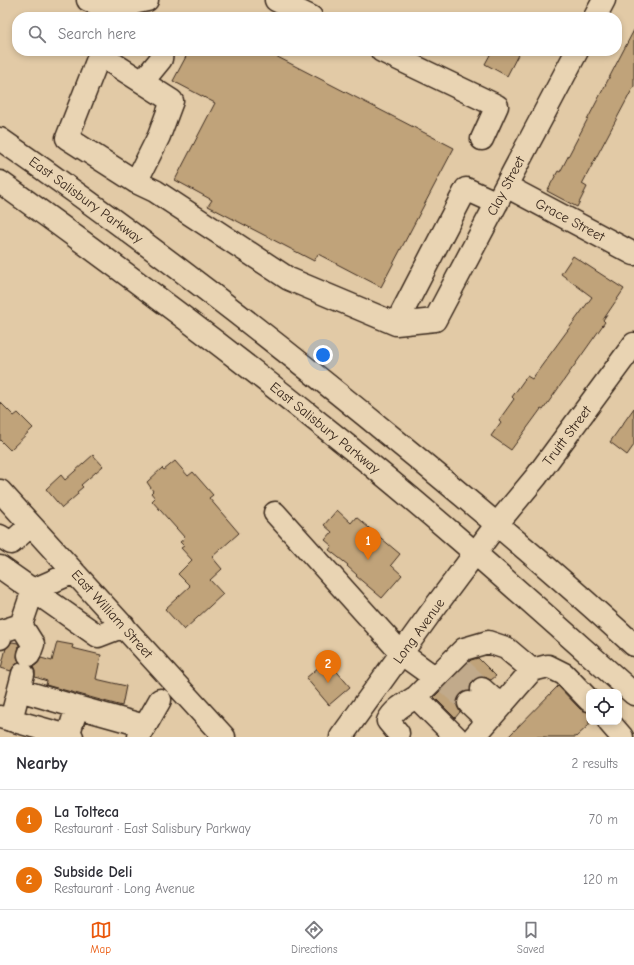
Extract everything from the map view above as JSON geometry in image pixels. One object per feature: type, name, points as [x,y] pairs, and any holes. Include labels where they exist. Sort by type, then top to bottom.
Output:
[{"type":"main road","points":[[100,9],[147,0]]},
{"type":"main road","points":[[276,0],[301,12]]},
{"type":"main road","points":[[598,12],[604,0]]},
{"type":"main road","points":[[100,9],[110,12]]},
{"type":"main road","points":[[99,56],[67,138],[136,182],[155,191],[289,279],[396,324]]},
{"type":"main road","points":[[105,56],[172,101],[159,136],[136,182]]},
{"type":"main road","points":[[143,81],[161,56]]},
{"type":"main road","points":[[392,56],[497,106],[482,139]]},
{"type":"main road","name":"Clay Street","points":[[396,324],[435,320],[574,56]]},
{"type":"main road","name":"East Salisbury Parkway","points":[[0,139],[125,228],[292,355],[497,524],[634,645]]},
{"type":"main road","name":"East Salisbury Parkway","points":[[0,182],[263,378],[334,434],[476,554],[634,694]]},
{"type":"main road","name":"Grace Street","points":[[396,324],[466,189],[501,194],[634,254]]},
{"type":"main road","name":"Truitt Street","points":[[497,524],[536,477],[634,344]]},
{"type":"main road","name":"East William Street","points":[[0,491],[224,737]]},
{"type":"main road","points":[[275,513],[402,654],[446,673]]},
{"type":"main road","name":"Long Avenue","points":[[341,737],[497,524]]},
{"type":"main road","points":[[0,561],[6,539],[31,525]]},
{"type":"main road","points":[[0,567],[98,636],[124,626]]},
{"type":"main road","points":[[74,572],[32,590],[21,625],[32,644],[24,673],[5,718],[70,736],[77,707]]},
{"type":"main road","points":[[0,638],[2,631],[21,625]]},
{"type":"main road","points":[[398,733],[388,721],[391,715],[446,673],[464,649],[488,642],[506,648],[532,670]]},
{"type":"main road","points":[[474,737],[532,670],[548,666],[564,674],[586,697]]},
{"type":"main road","points":[[24,673],[77,707],[142,732],[160,700]]},
{"type":"main road","points":[[476,696],[494,713]]},
{"type":"main road","points":[[416,697],[456,737]]},
{"type":"main road","points":[[612,725],[622,737]]},
{"type":"building","points":[[634,30],[634,86],[582,184],[587,187],[577,207],[547,191],[558,171],[560,172],[620,56],[622,56],[622,53]]},
{"type":"building","points":[[186,56],[276,56],[454,148],[381,287],[318,254],[314,261],[208,206],[212,200],[175,180],[215,103],[173,81]]},
{"type":"building","points":[[489,56],[517,56],[507,76],[485,64]]},
{"type":"building","points":[[573,256],[624,289],[603,320],[605,322],[543,410],[541,409],[511,450],[491,436],[501,422],[499,420],[514,399],[512,397],[527,376],[532,379],[592,297],[561,274]]},
{"type":"building","points":[[0,402],[14,416],[18,413],[33,428],[10,450],[0,440]]},
{"type":"building","points":[[634,408],[634,445],[627,455],[610,442]]},
{"type":"building","points":[[93,455],[103,466],[81,485],[83,487],[77,492],[78,494],[62,508],[46,489],[61,475],[65,480]]},
{"type":"building","points":[[175,461],[188,476],[193,472],[213,495],[209,498],[239,533],[212,557],[222,569],[210,580],[223,594],[184,630],[165,609],[190,586],[178,574],[192,560],[181,548],[184,546],[180,542],[185,538],[152,501],[155,498],[151,493],[153,491],[147,482],[162,468],[164,470]]},
{"type":"building","points":[[337,510],[351,523],[356,517],[400,554],[391,565],[402,575],[382,598],[356,576],[357,575],[347,566],[348,565],[329,550],[332,546],[325,540],[332,532],[324,525]]},
{"type":"building","points":[[12,642],[18,643],[19,645],[17,657],[19,662],[11,671],[1,668],[6,648]]},
{"type":"building","points":[[57,642],[73,645],[72,648],[101,655],[96,679],[126,686],[122,706],[46,685],[47,681],[35,677],[33,667],[41,658],[52,661]]},
{"type":"building","points":[[478,658],[496,676],[491,680],[484,677],[478,677],[473,680],[470,691],[460,694],[457,700],[457,706],[460,712],[455,718],[434,697],[471,660]]},
{"type":"building","points":[[327,660],[350,687],[329,705],[306,678]]},
{"type":"building","points":[[558,686],[580,709],[586,711],[586,725],[589,725],[576,737],[508,737]]},
{"type":"tunnel","points":[[461,669],[482,689]]},
{"type":"tunnel","points":[[447,683],[469,703]]},
{"type":"place","name":"La Tolteca","points":[[368,560]]},
{"type":"place","name":"Subside Deli","points":[[328,683]]}]
